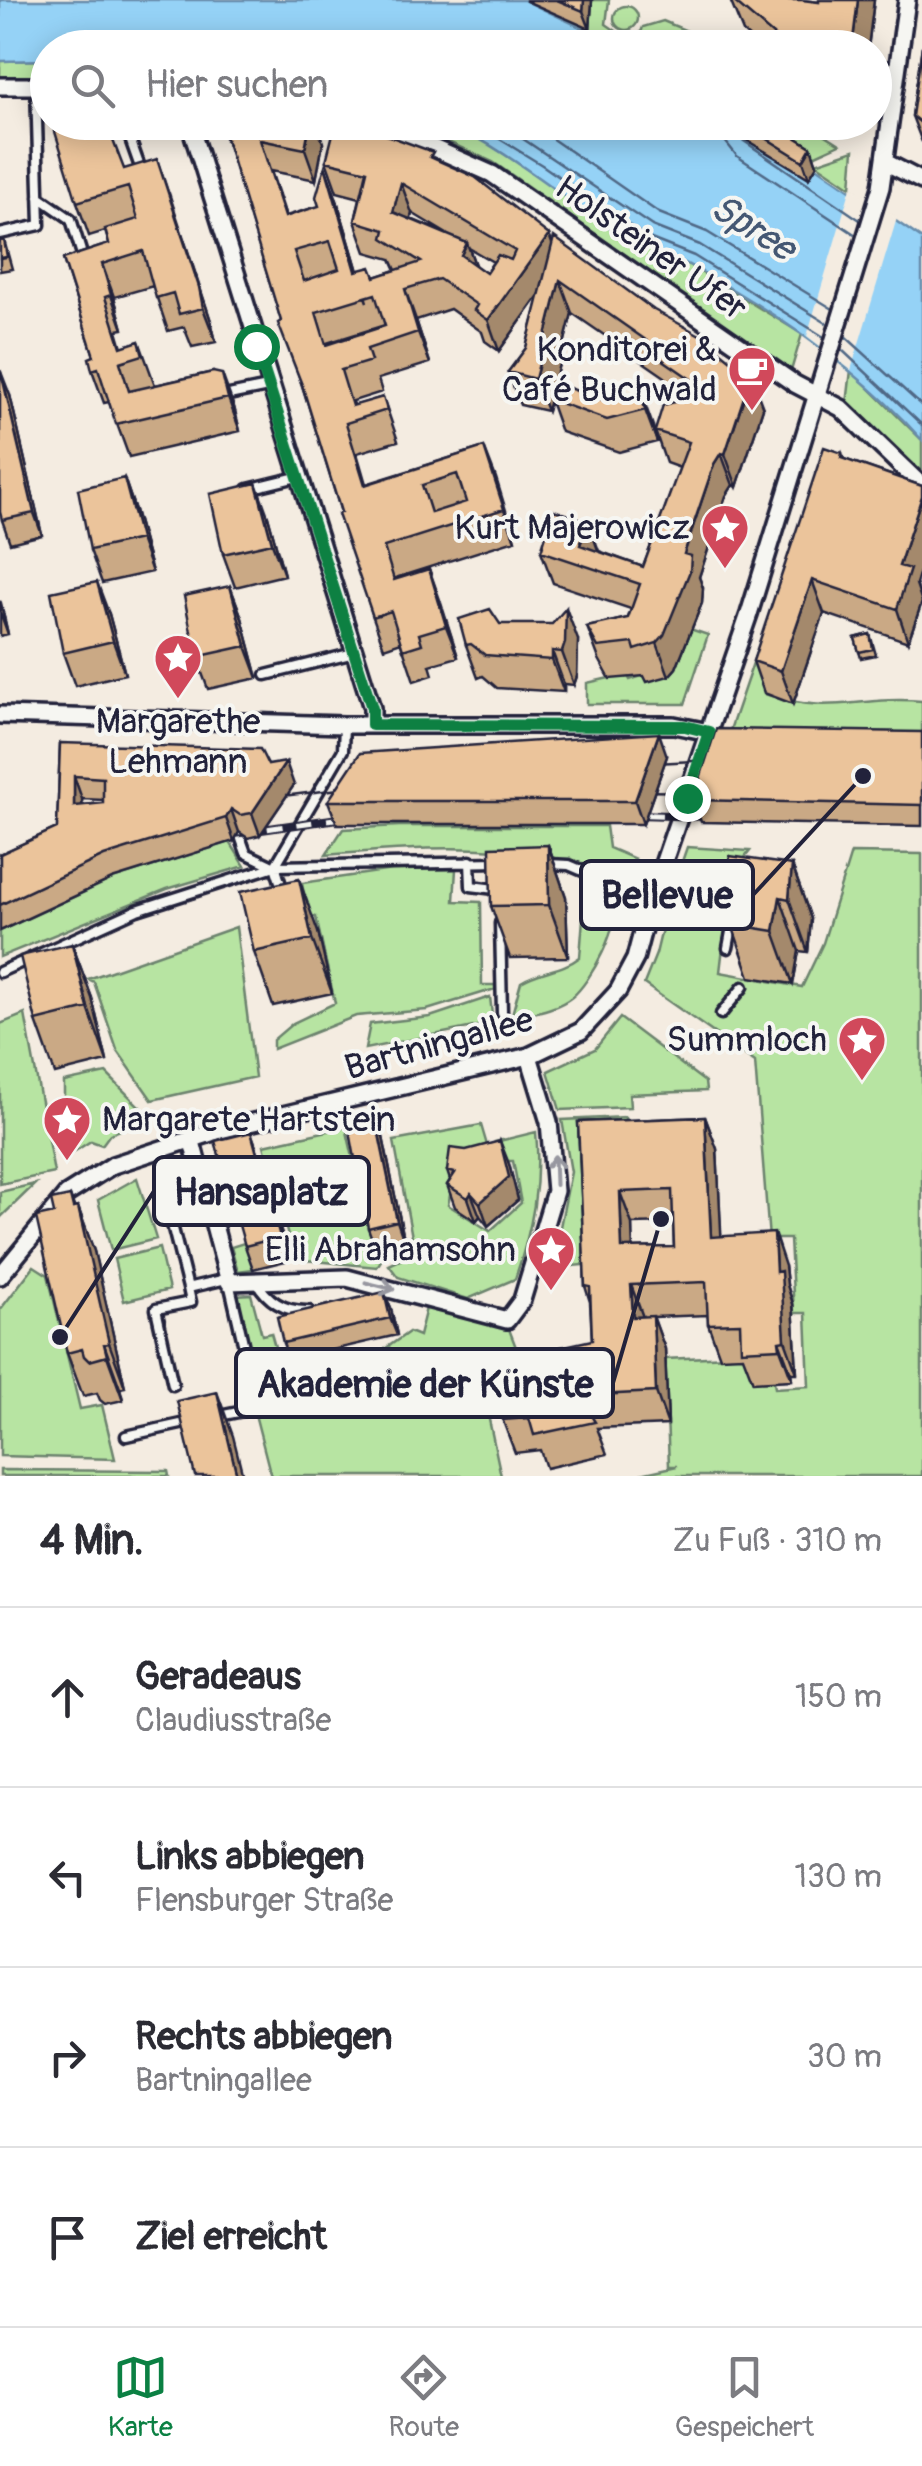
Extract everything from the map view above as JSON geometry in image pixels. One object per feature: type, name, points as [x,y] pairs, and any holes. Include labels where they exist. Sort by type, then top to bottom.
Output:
[{"type":"street","name":"Bartningallee","points":[[892,110],[907,0]]},
{"type":"street","points":[[0,86],[30,86]]},
{"type":"street","points":[[193,140],[372,708],[372,725]]},
{"type":"street","name":"Holsteiner Ufer","points":[[416,140],[492,174],[795,384],[851,416],[922,486]]},
{"type":"street","name":"Bartningallee","points":[[0,1276],[44,1218],[86,1179],[132,1156],[191,1138],[530,1056],[581,1031],[618,991],[635,959],[817,395],[875,203],[888,140]]},
{"type":"street","points":[[885,162],[922,181]]},
{"type":"street","points":[[0,714],[344,725],[674,725],[709,732]]},
{"type":"street","points":[[191,1138],[228,1280],[347,1278],[498,1321],[515,1315],[550,1208],[556,1173],[549,1122],[530,1056]]},
{"type":"lane","points":[[0,234],[40,226],[41,140]]},
{"type":"lane","points":[[131,140],[144,176]]},
{"type":"lane","points":[[39,197],[72,218],[87,275]]},
{"type":"lane","points":[[210,399],[268,387]]},
{"type":"lane","points":[[244,490],[297,476]]},
{"type":"lane","points":[[266,674],[354,652]]},
{"type":"lane","points":[[288,908],[275,866],[343,750],[344,725]]},
{"type":"lane","points":[[242,839],[254,860],[275,866]]},
{"type":"lane","points":[[470,861],[471,886],[495,889],[499,902]]},
{"type":"lane","points":[[0,972],[137,910],[275,866],[510,863]]},
{"type":"lane","points":[[530,863],[569,865],[652,900]]},
{"type":"lane","points":[[728,948],[736,902]]},
{"type":"lane","points":[[500,918],[502,1013]]},
{"type":"lane","points":[[722,1014],[743,987]]},
{"type":"lane","points":[[164,1193],[191,1302],[156,1309],[174,1385]]},
{"type":"lane","points":[[126,1436],[258,1408],[228,1280],[188,1288]]},
{"type":"lane","points":[[256,1282],[266,1297],[293,1312],[327,1311]]},
{"type":"green space","points":[[592,0],[609,0],[606,24],[615,30],[590,29]]},
{"type":"green space","points":[[626,6],[638,18],[626,30],[614,18]]},
{"type":"green space","points":[[663,21],[685,30],[642,30]]},
{"type":"green space","points":[[30,60],[30,78],[0,78],[0,61]]},
{"type":"green space","points":[[444,140],[485,141],[641,246],[689,265],[802,334],[791,371],[493,162]]},
{"type":"green space","points":[[794,140],[834,140],[840,144],[809,158],[789,145]]},
{"type":"green space","points":[[854,150],[851,187],[816,163]]},
{"type":"green space","points":[[851,370],[922,440],[922,479],[847,404]]},
{"type":"green space","points":[[766,625],[765,694],[828,705],[922,701],[922,743],[729,733]]},
{"type":"green space","points":[[690,629],[708,635],[685,704],[587,704],[587,683],[627,674],[630,680],[645,675]]},
{"type":"green space","points":[[606,826],[609,848],[635,859],[626,881],[590,867],[516,852],[440,848],[326,855],[343,829]]},
{"type":"green space","points":[[230,842],[245,866],[167,889],[0,957],[0,931],[112,879]]},
{"type":"green space","points":[[687,847],[750,851],[733,873],[678,873]]},
{"type":"green space","points":[[851,853],[922,854],[922,1476],[632,1476],[677,1466],[669,1466],[665,1359],[729,1356],[730,1344],[774,1381],[775,1388],[809,1386],[806,1313],[794,1313],[790,1239],[769,1239],[755,1062],[644,984],[656,954],[670,896],[728,905],[720,972],[802,987],[823,943]]},
{"type":"green space","points":[[456,869],[454,901],[481,902],[482,985],[495,985],[495,989],[427,1010],[356,1016],[273,1049],[273,1040],[293,1023],[335,1003],[316,917],[307,914],[302,883],[392,870]]},
{"type":"green space","points":[[592,894],[612,903],[614,912],[602,953],[587,979],[559,1005],[511,1018],[521,982],[580,957],[583,918]]},
{"type":"green space","points":[[236,927],[255,1077],[152,1100],[117,1050],[94,982],[88,979]]},
{"type":"green space","points":[[490,997],[493,1023],[365,1049],[370,1024],[430,1017]]},
{"type":"green space","points":[[25,1014],[54,1173],[0,1184],[0,1024]]},
{"type":"green space","points":[[620,1018],[705,1082],[706,1091],[629,1094],[630,1107],[560,1110],[548,1071],[595,1049]]},
{"type":"green space","points":[[106,1073],[151,1118],[110,1134],[102,1145],[91,1141],[64,1158],[64,1082]]},
{"type":"green space","points":[[625,1117],[626,1131],[593,1264],[562,1267],[560,1227],[571,1172],[562,1120]]},
{"type":"green space","points":[[481,1125],[491,1159],[456,1166],[448,1205],[490,1231],[521,1203],[513,1161],[500,1161],[495,1142],[536,1132],[536,1188],[515,1279],[468,1299],[398,1277],[389,1265],[415,1253],[394,1141]]},
{"type":"green space","points":[[346,1127],[376,1258],[382,1259],[377,1267],[294,1259],[264,1145]]},
{"type":"green space","points":[[137,1178],[156,1239],[111,1250],[98,1200]]},
{"type":"green space","points":[[35,1184],[0,1218],[0,1192]]},
{"type":"green space","points":[[247,1242],[253,1269],[238,1271],[231,1247]]},
{"type":"green space","points":[[159,1248],[169,1290],[124,1301],[114,1259]]},
{"type":"green space","points":[[34,1266],[48,1275],[80,1409],[102,1405],[115,1459],[0,1456],[0,1310]]},
{"type":"green space","points":[[251,1294],[262,1335],[271,1333],[284,1378],[294,1380],[362,1365],[409,1332],[419,1336],[426,1308],[509,1329],[519,1355],[481,1382],[501,1476],[271,1476],[248,1387],[236,1295]]},
{"type":"green space","points":[[0,1470],[168,1471],[169,1476],[0,1476]]},
{"type":"water","points":[[0,0],[524,0],[587,30],[30,30],[30,60],[0,61]]},
{"type":"water","name":"Spree","points":[[481,140],[777,140],[922,239],[922,440],[870,388],[784,322],[691,266],[616,232]]},
{"type":"pier","points":[[851,187],[897,218],[851,370],[807,336]]},
{"type":"building","points":[[557,0],[584,0],[583,11]]},
{"type":"building","points":[[732,0],[858,0],[854,30],[767,30]]},
{"type":"building","points":[[922,46],[922,124],[912,116]]},
{"type":"building","points":[[58,140],[113,140],[124,169],[157,159],[203,308],[179,314],[173,293],[156,298],[143,251],[102,264],[111,295],[105,297],[121,347],[139,341],[143,355],[120,362],[129,391],[213,372],[222,374],[228,398],[116,424],[98,368],[92,370],[89,358],[94,356],[63,259],[109,244],[105,229],[138,219],[128,187],[77,202]]},
{"type":"building","points":[[226,140],[260,140],[285,217],[319,206],[316,197],[325,166],[356,271],[371,267],[375,277],[421,262],[383,238],[385,230],[355,221],[367,171],[326,161],[331,140],[400,140],[433,152],[430,157],[475,177],[549,235],[488,320],[474,310],[477,305],[439,279],[405,289],[418,332],[367,349],[371,361],[341,370],[352,406],[383,397],[387,410],[346,423],[365,485],[484,447],[504,509],[384,547],[394,580],[429,569],[446,626],[419,634],[422,644],[403,650],[391,611],[373,617],[338,514],[341,512],[302,385],[278,323],[281,321]],"holes":[[[401,183],[515,251],[511,260],[498,255],[486,273],[461,255],[467,243],[393,212]],[[330,241],[339,269],[304,281],[294,251]],[[375,294],[385,326],[326,345],[316,312]],[[457,474],[466,502],[431,513],[422,485]]]},
{"type":"building","points":[[260,140],[307,140],[305,149]]},
{"type":"building","points":[[769,140],[800,140],[811,147],[803,161]]},
{"type":"building","points":[[554,237],[654,310],[700,335],[751,376],[725,454],[721,453],[714,464],[692,529],[684,554],[691,556],[690,571],[664,635],[657,643],[635,650],[633,643],[598,647],[587,627],[628,618],[640,584],[541,551],[554,510],[588,521],[580,545],[643,567],[689,442],[655,431],[663,405],[711,393],[656,355],[660,350],[560,280],[535,379],[508,372],[526,348]]},
{"type":"building","points":[[4,240],[7,257],[0,258],[0,241]]},
{"type":"building","points":[[1,372],[34,513],[2,520],[0,512]]},
{"type":"building","points":[[554,383],[609,402],[641,393],[645,410],[607,420],[549,399]]},
{"type":"building","points":[[824,447],[842,453],[841,458],[922,486],[899,566],[910,569],[897,609],[812,580],[781,671],[753,661]]},
{"type":"building","points":[[124,478],[140,539],[90,550],[78,489]]},
{"type":"building","points":[[256,483],[272,543],[223,554],[210,494]]},
{"type":"building","points":[[97,582],[113,641],[63,653],[51,592]]},
{"type":"building","points":[[230,586],[246,646],[196,657],[184,596]]},
{"type":"building","points":[[566,608],[565,643],[562,652],[552,651],[552,660],[485,655],[471,644],[466,645],[459,619],[490,609],[500,624],[552,624]]},
{"type":"building","points":[[870,634],[873,649],[859,652],[855,638]]},
{"type":"building","points":[[716,729],[922,732],[922,805],[693,800]]},
{"type":"building","points":[[659,733],[635,801],[328,801],[360,753]]},
{"type":"building","points":[[60,743],[260,749],[268,765],[286,762],[252,813],[240,815],[231,809],[226,818],[104,856],[0,905],[0,854],[57,828]],"holes":[[[74,776],[103,778],[103,803],[74,806]]]},
{"type":"building","points":[[548,845],[549,905],[491,906],[490,847]]},
{"type":"building","points":[[730,856],[792,865],[789,899],[780,897],[774,931],[731,924],[735,901],[723,899]]},
{"type":"building","points":[[299,879],[312,939],[254,952],[240,892]]},
{"type":"building","points":[[72,944],[88,1008],[36,1021],[20,956]]},
{"type":"building","points":[[375,1115],[397,1221],[368,1228],[348,1121]]},
{"type":"building","points":[[705,1117],[711,1237],[774,1233],[776,1272],[781,1271],[785,1340],[779,1341],[780,1348],[741,1350],[740,1323],[708,1324],[706,1282],[631,1285],[633,1317],[653,1316],[656,1392],[579,1396],[595,1422],[534,1435],[529,1418],[503,1420],[488,1382],[510,1370],[506,1359],[592,1340],[590,1287],[585,1286],[578,1122]],"holes":[[[672,1190],[674,1247],[622,1248],[620,1192]]]},
{"type":"building","points":[[251,1132],[280,1237],[245,1246],[215,1141]]},
{"type":"building","points":[[500,1141],[509,1177],[480,1203],[471,1193],[468,1198],[447,1185],[455,1173],[447,1171],[450,1148],[466,1150]]},
{"type":"building","points":[[70,1196],[73,1208],[78,1207],[109,1343],[104,1344],[107,1356],[89,1361],[82,1349],[67,1353],[36,1217],[54,1213],[51,1200]]},
{"type":"building","points":[[384,1292],[390,1318],[283,1343],[277,1317]]},
{"type":"building","points":[[217,1392],[237,1476],[195,1476],[177,1401]]},
{"type":"tram line","points":[[637,764],[732,759]]},
{"type":"tram line","points":[[259,799],[363,786]]},
{"type":"tram line","points":[[627,791],[722,792]]},
{"type":"railway","points":[[617,814],[727,817]]},
{"type":"railway","points":[[238,833],[362,815]]},
{"type":"place","name":"Konditorei & Café Buchwald","points":[[752,412]]},
{"type":"place","name":"Kurt Majerowicz","points":[[725,570]]},
{"type":"place","name":"Margarethe Lehmann","points":[[178,700]]},
{"type":"place","name":"Bellevue","points":[[863,776]]},
{"type":"place","name":"Summloch","points":[[862,1082]]},
{"type":"place","name":"Margarete Hartstein","points":[[67,1162]]},
{"type":"place","name":"Akademie der Künste","points":[[661,1219]]},
{"type":"place","name":"Elli Abrahamsohn","points":[[551,1292]]},
{"type":"place","name":"Hansaplatz","points":[[60,1337]]},
{"type":"route","points":[[256,346],[372,708],[372,725],[685,726],[709,732],[687,798]]}]
